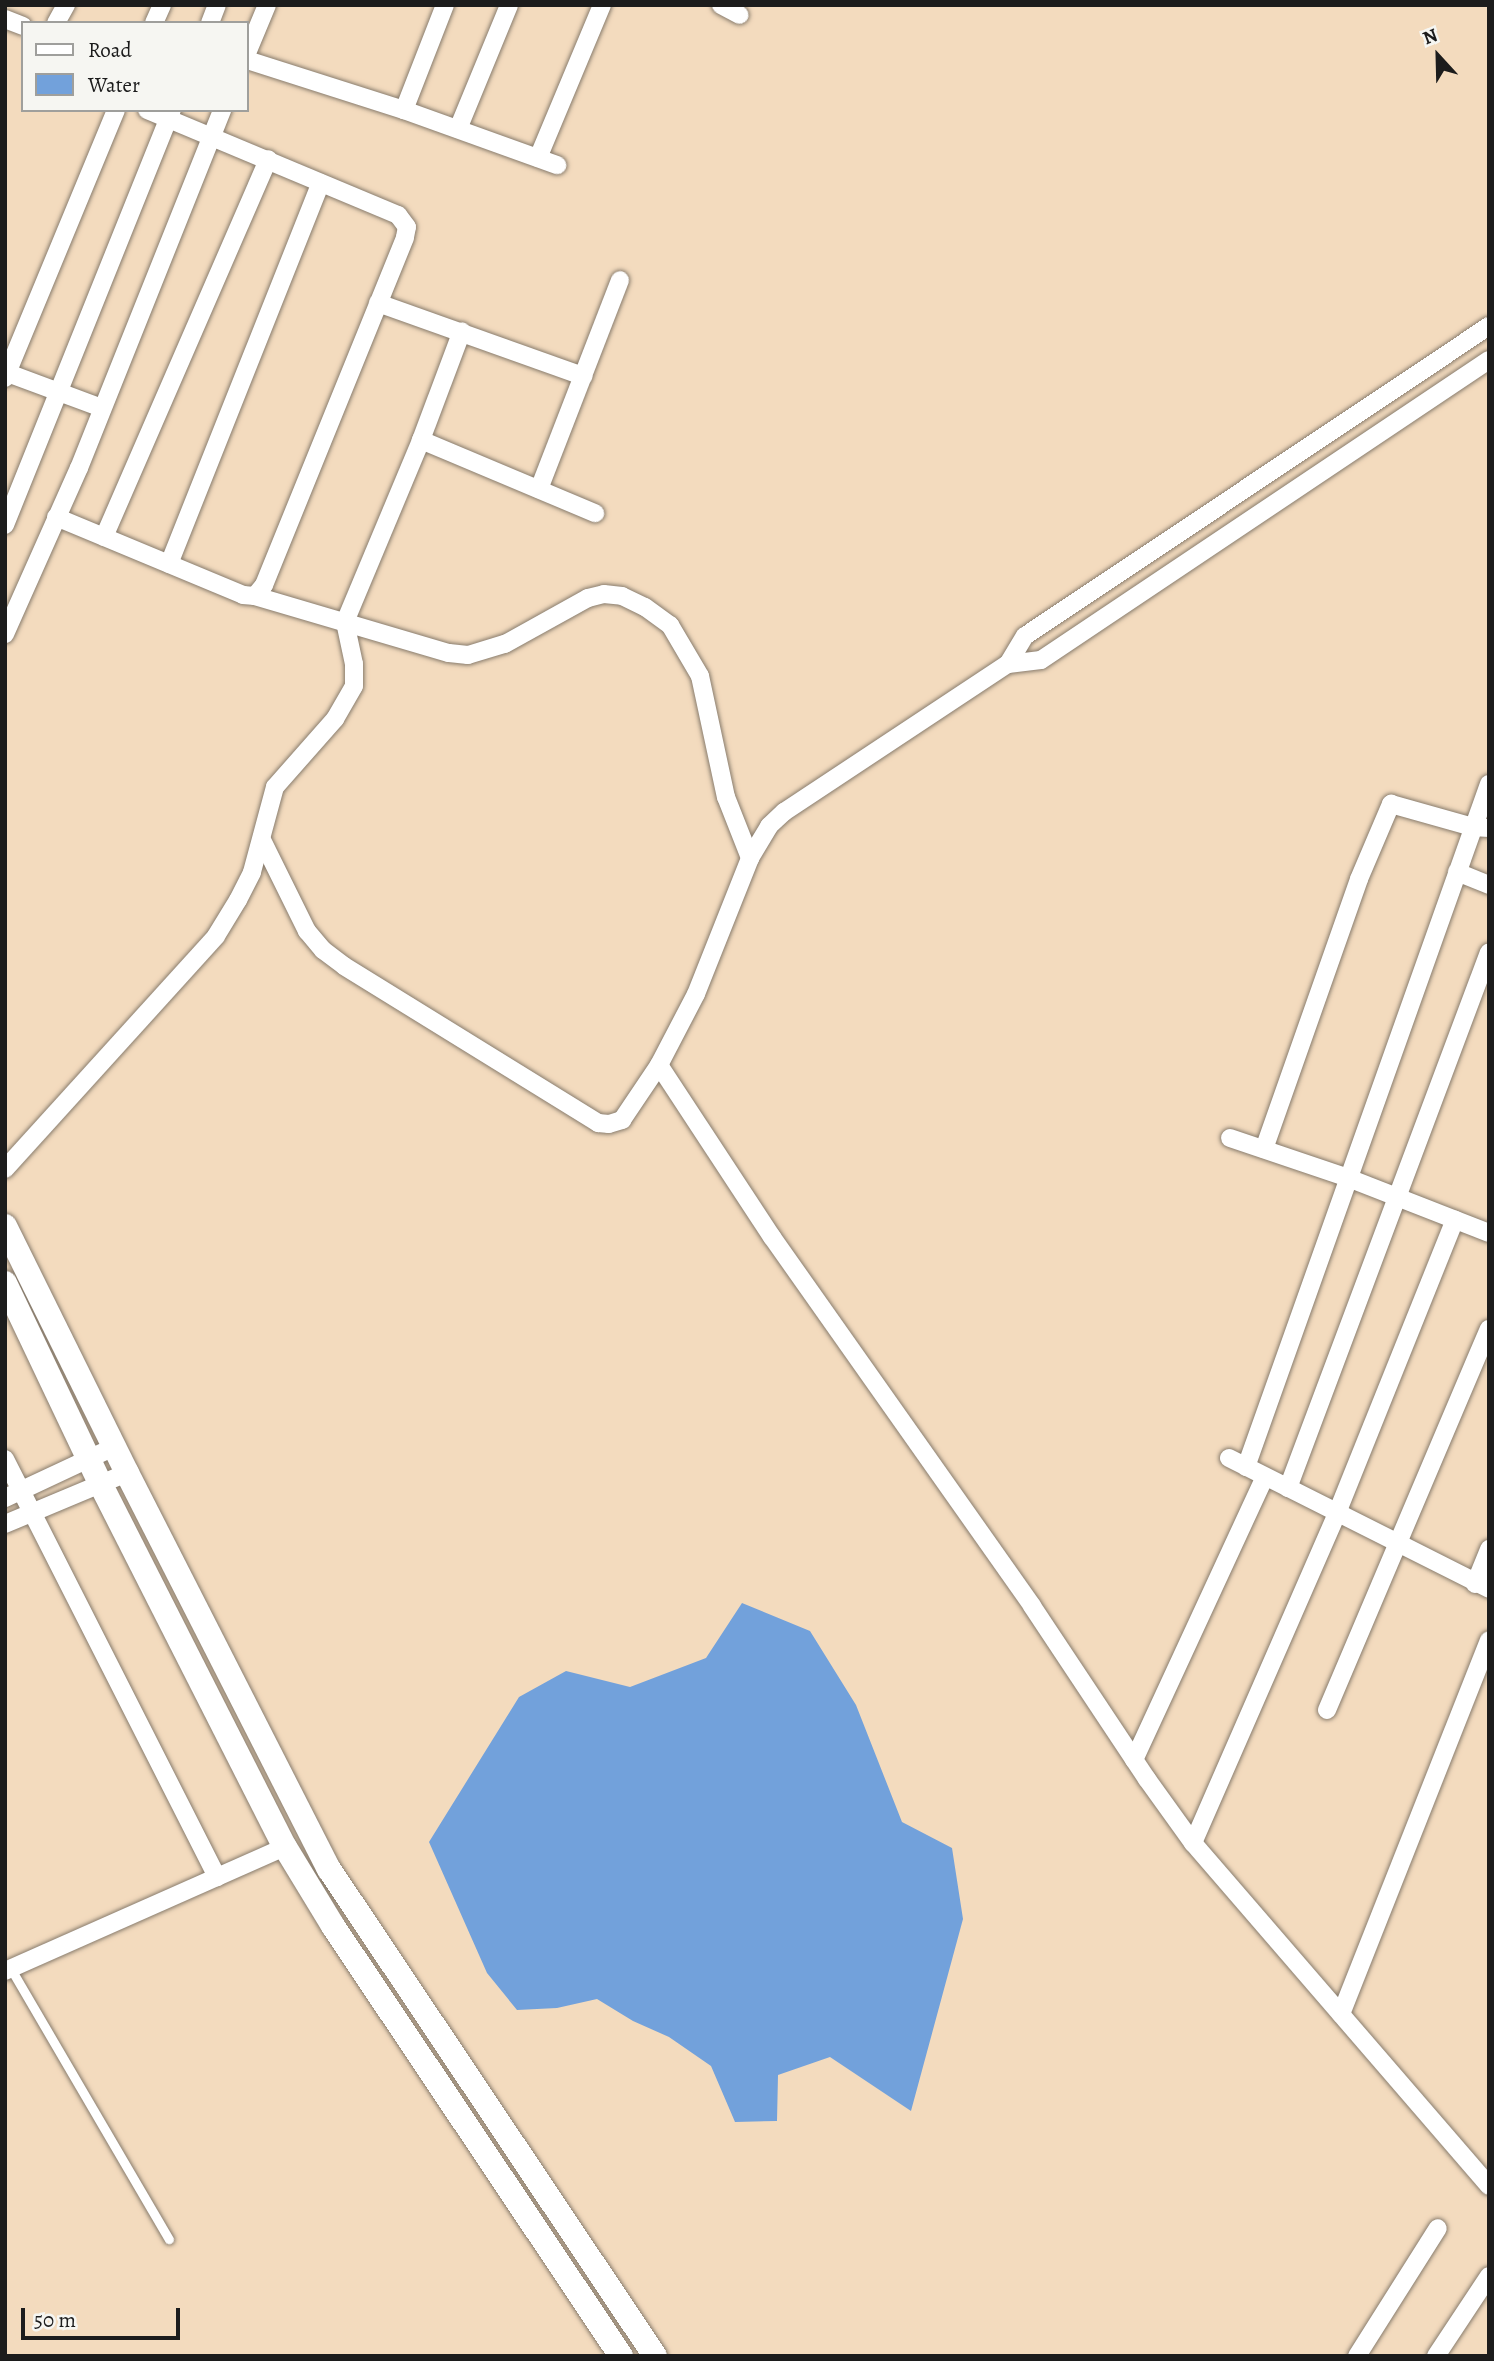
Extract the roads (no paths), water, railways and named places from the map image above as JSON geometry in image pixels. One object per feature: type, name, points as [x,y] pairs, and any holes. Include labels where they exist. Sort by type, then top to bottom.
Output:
[{"type":"main road","points":[[5,1226],[127,1473],[329,1869],[655,2356]]},
{"type":"main road","points":[[5,1283],[101,1485],[285,1847],[333,1926],[621,2356]]},
{"type":"street","points":[[57,21],[66,5]]},
{"type":"street","points":[[155,21],[162,5]]},
{"type":"street","points":[[248,51],[267,5]]},
{"type":"street","points":[[404,110],[444,5]]},
{"type":"street","points":[[458,129],[509,5]]},
{"type":"street","points":[[538,158],[602,5]]},
{"type":"street","points":[[721,5],[740,15]]},
{"type":"street","points":[[248,60],[404,110],[557,165]]},
{"type":"street","points":[[102,408],[6,374],[115,112]]},
{"type":"street","points":[[5,634],[57,517],[221,112]]},
{"type":"street","points":[[5,525],[170,115],[212,136],[398,215],[407,227],[264,585],[255,596]]},
{"type":"street","points":[[104,537],[268,159]]},
{"type":"street","points":[[169,564],[321,183]]},
{"type":"street","points":[[539,489],[620,280]]},
{"type":"street","points":[[378,303],[463,331],[583,376]]},
{"type":"street","points":[[262,840],[307,931],[323,950],[344,966],[598,1123],[609,1124],[622,1120],[659,1065],[709,966],[760,838],[784,812],[1008,664],[1025,636],[1489,326]]},
{"type":"street","points":[[5,1169],[216,936],[252,872],[275,786],[335,719],[354,687],[354,664],[345,622],[463,331]]},
{"type":"street","points":[[1008,664],[1041,660],[1489,360]]},
{"type":"street","points":[[421,440],[595,513]]},
{"type":"street","points":[[57,517],[243,595],[255,596],[449,653],[468,656],[505,645],[570,605],[587,598],[604,594],[622,596],[645,607],[670,625],[700,676],[726,797],[750,858]]},
{"type":"street","points":[[1246,1467],[1457,873],[1481,828],[1489,785]]},
{"type":"street","points":[[1264,1149],[1359,879],[1391,804],[1481,828]]},
{"type":"street","points":[[1457,873],[1489,884]]},
{"type":"street","points":[[1288,1488],[1489,952]]},
{"type":"street","points":[[659,1065],[772,1237],[1032,1606],[1134,1760],[1193,1843],[1489,2186]]},
{"type":"street","points":[[1230,1138],[1348,1178],[1455,1220],[1487,1227]]},
{"type":"street","points":[[1193,1843],[1337,1513],[1455,1220]]},
{"type":"street","points":[[1327,1710],[1489,1329]]},
{"type":"street","points":[[13,1494],[114,1447]]},
{"type":"street","points":[[1229,1458],[1482,1586],[1489,1549]]},
{"type":"street","points":[[5,1459],[13,1494],[33,1511],[217,1877]]},
{"type":"street","points":[[5,1524],[127,1473]]},
{"type":"street","points":[[1134,1760],[1265,1477]]},
{"type":"street","points":[[1341,2014],[1489,1640]]},
{"type":"street","points":[[8,1970],[285,1847]]},
{"type":"street","points":[[1357,2356],[1438,2228]]},
{"type":"street","points":[[1436,2356],[1489,2276]]},
{"type":"lane","points":[[8,1970],[169,2239]]},
{"type":"water","points":[[742,1603],[810,1631],[856,1705],[902,1822],[952,1848],[963,1919],[911,2111],[830,2057],[778,2075],[777,2121],[735,2122],[711,2066],[669,2037],[633,2021],[597,1999],[557,2008],[517,2010],[487,1973],[429,1842],[519,1697],[566,1671],[630,1687],[706,1658]]}]
